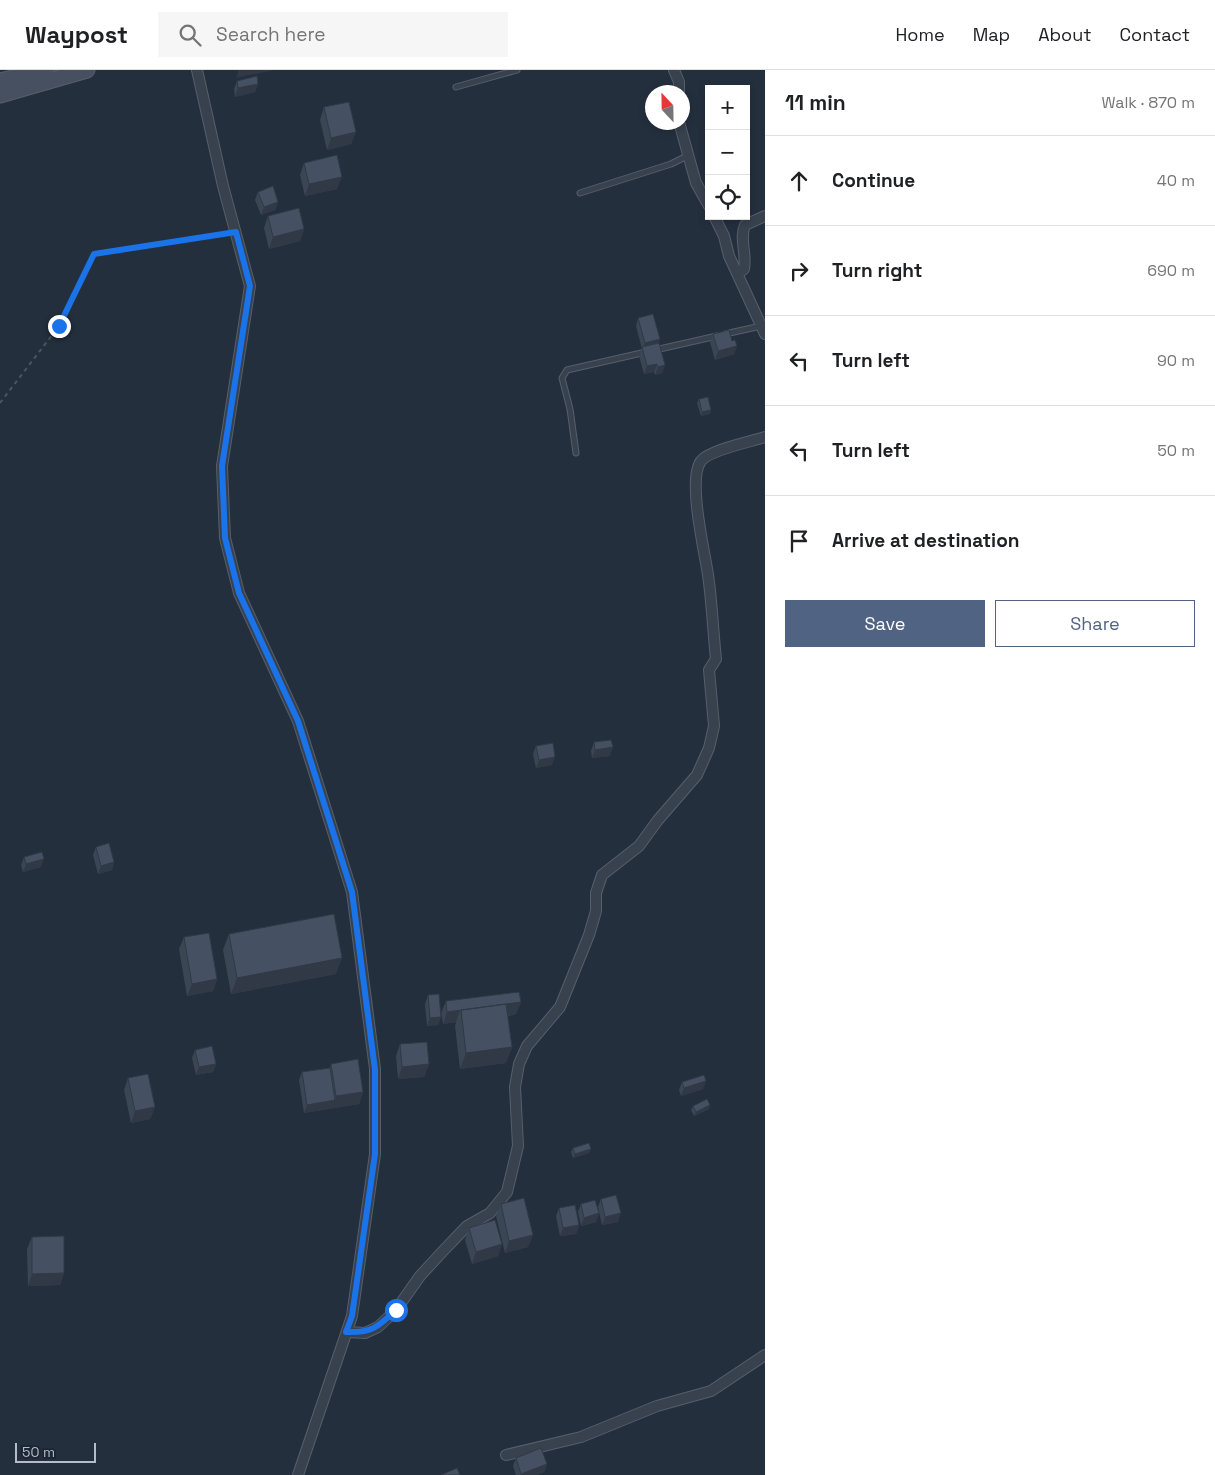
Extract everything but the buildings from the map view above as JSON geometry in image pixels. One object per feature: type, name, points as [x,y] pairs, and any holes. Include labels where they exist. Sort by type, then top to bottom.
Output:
[{"type":"main road","points":[[0,82],[32,72],[46,70]]},
{"type":"main road","points":[[0,95],[87,70]]},
{"type":"street","points":[[197,70],[250,286],[222,466],[225,538],[239,593],[298,721],[352,892],[375,1070],[375,1154],[352,1316],[298,1475]]},
{"type":"street","points":[[674,70],[678,85]]},
{"type":"street","points":[[681,130],[696,183],[705,199]]},
{"type":"street","points":[[738,273],[744,269],[746,257],[741,234],[745,225],[765,216]]},
{"type":"street","points":[[716,220],[724,236],[729,256],[763,330]]},
{"type":"street","points":[[346,1332],[365,1333],[378,1326],[396,1310],[431,1263],[468,1226],[490,1213],[507,1192],[518,1146],[515,1088],[519,1064],[527,1046],[560,1007],[589,935],[596,911],[596,893],[602,875],[639,846],[658,820],[697,774],[710,748],[714,726],[709,670],[716,659],[708,574],[698,521],[697,473],[700,462],[709,454],[765,438]]},
{"type":"street","points":[[506,1455],[581,1437],[657,1406],[711,1391],[765,1355]]},
{"type":"lane","points":[[456,87],[517,70]]},
{"type":"lane","points":[[580,194],[671,164],[687,156]]},
{"type":"lane","points":[[576,453],[570,409],[562,378],[567,370],[763,330]]},
{"type":"path","points":[[0,403],[59,326],[94,254],[236,232]]},
{"type":"route","points":[[59,326],[94,254],[236,232],[250,286],[222,466],[225,538],[239,593],[298,721],[352,892],[375,1070],[375,1154],[352,1316],[346,1332],[365,1333],[378,1326],[396,1310]]}]
